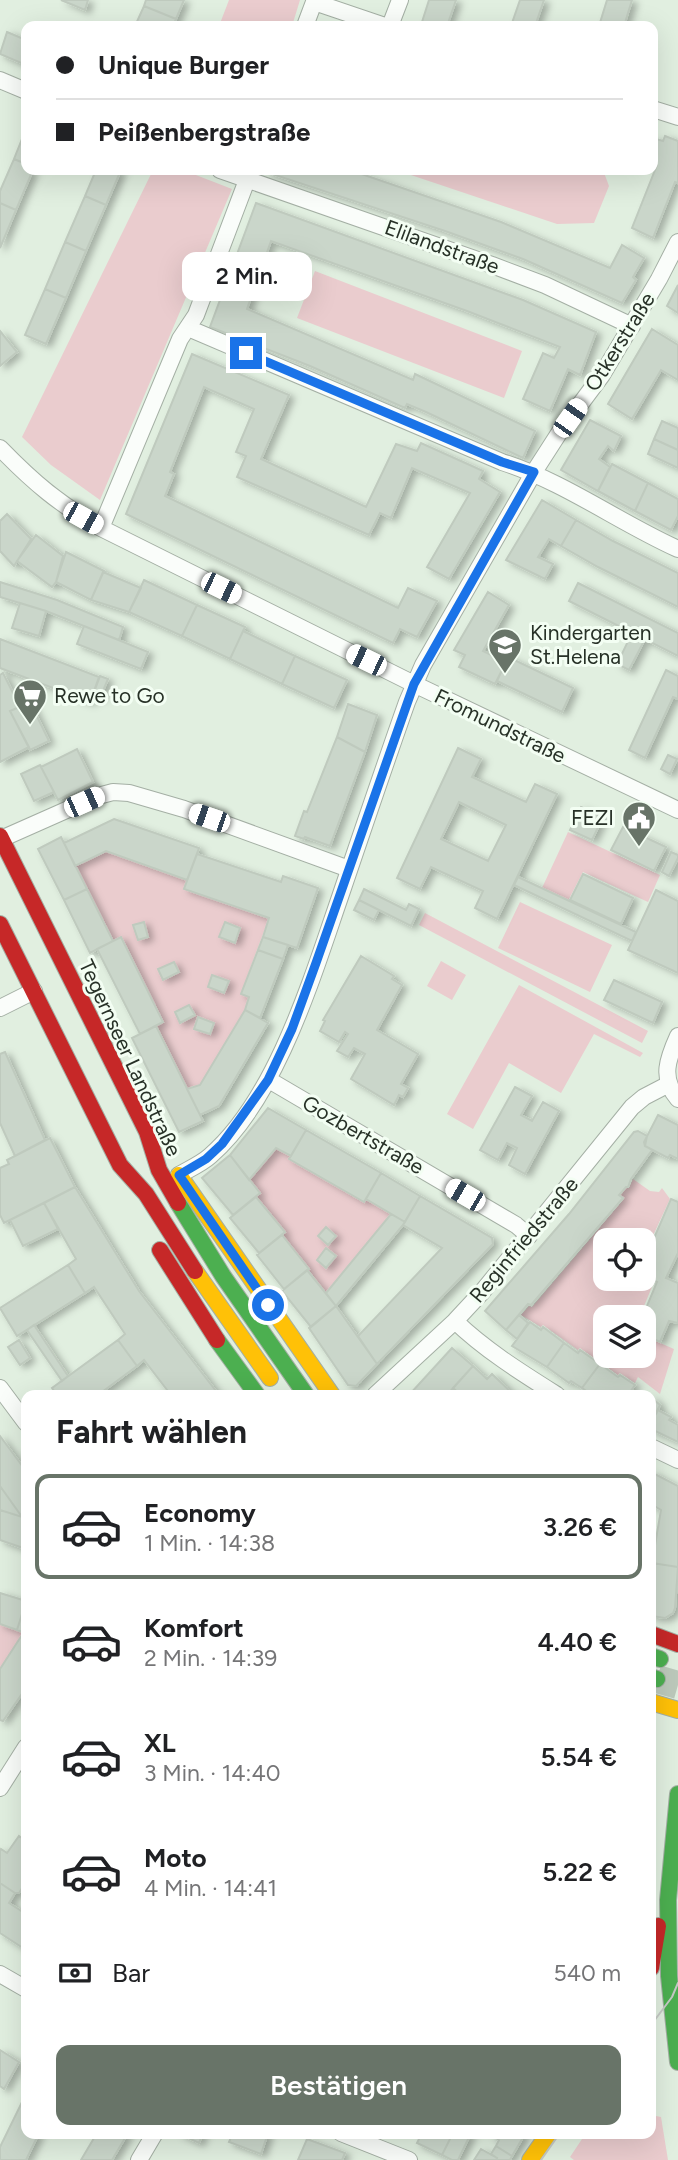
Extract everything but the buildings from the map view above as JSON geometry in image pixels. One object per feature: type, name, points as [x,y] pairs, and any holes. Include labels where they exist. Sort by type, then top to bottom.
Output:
[{"type":"main road","name":"Tegernseer Landstraße","points":[[1,838],[147,1132],[159,1170],[230,1287],[302,1390]]},
{"type":"main road","points":[[0,924],[120,1165],[132,1202]]},
{"type":"main road","name":"Tegernseer Landstraße","points":[[147,1132],[328,1390]]},
{"type":"main road","points":[[120,1165],[146,1194],[189,1263],[278,1390]]},
{"type":"main road","points":[[153,1238],[183,1290],[253,1390]]},
{"type":"main road","points":[[656,1636],[678,1644]]},
{"type":"main road","points":[[656,1703],[678,1710]]},
{"type":"main road","points":[[678,1794],[668,1900],[678,2062]]},
{"type":"main road","points":[[656,1940],[668,1900]]},
{"type":"main road","points":[[530,2160],[545,2139]]},
{"type":"street","points":[[390,21],[400,0]]},
{"type":"street","points":[[307,21],[314,2],[373,21]]},
{"type":"street","points":[[0,80],[21,89]]},
{"type":"street","points":[[658,111],[678,117]]},
{"type":"street","points":[[101,528],[180,339],[196,315],[249,175]]},
{"type":"street","name":"Elilandstraße","points":[[249,175],[545,285],[632,326]]},
{"type":"street","name":"Otkerstraße","points":[[179,1175],[206,1159],[222,1144],[268,1080],[292,1029],[414,684],[534,472],[561,430],[603,374],[660,279],[678,242]]},
{"type":"street","points":[[188,328],[502,462],[534,472],[649,536],[678,549]]},
{"type":"street","name":"Fromundstraße","points":[[0,449],[30,479],[66,508],[101,528],[414,684],[678,810]]},
{"type":"street","points":[[1,838],[98,796],[113,792],[129,793],[197,814],[349,869]]},
{"type":"street","points":[[0,1008],[34,991]]},
{"type":"street","points":[[678,1036],[668,1059],[669,1084],[678,1099]]},
{"type":"street","name":"Gozbertstraße","points":[[268,1080],[516,1225],[529,1236]]},
{"type":"street","name":"Reginfriedstraße","points":[[380,1390],[455,1321],[529,1236],[632,1107],[644,1097],[669,1084]]},
{"type":"street","points":[[455,1321],[496,1355],[549,1390]]},
{"type":"street","points":[[0,1388],[21,1416]]},
{"type":"street","points":[[656,1450],[678,1461]]},
{"type":"street","points":[[0,1788],[21,1755]]},
{"type":"street","points":[[0,1973],[21,1986]]},
{"type":"street","points":[[139,2160],[151,2139]]},
{"type":"street","points":[[356,2139],[409,2160]]},
{"type":"shaded area","points":[[229,0],[300,0],[294,21],[221,21]]},
{"type":"shaded area","points":[[151,175],[196,175],[232,189],[100,500],[51,465],[22,437]]},
{"type":"shaded area","points":[[411,175],[605,175],[609,186],[594,223],[557,224]]},
{"type":"shaded area","points":[[315,271],[522,351],[504,398],[297,318]]},
{"type":"shaded area","points":[[568,832],[660,875],[648,902],[583,872],[568,901],[542,888]]},
{"type":"shaded area","points":[[106,851],[187,880],[269,918],[241,993],[249,997],[245,1010],[200,1085],[195,1088],[193,1086],[187,1089],[156,1026],[163,1022],[132,959],[113,941],[75,866]]},
{"type":"shaded area","points":[[520,902],[612,945],[590,992],[498,948]]},
{"type":"shaded area","points":[[425,913],[648,1031],[642,1043],[419,925]]},
{"type":"shaded area","points":[[441,961],[466,975],[452,1000],[427,986]]},
{"type":"shaded area","points":[[519,985],[643,1053],[640,1057],[594,1034],[561,1093],[509,1063],[473,1129],[447,1114]]},
{"type":"shaded area","points":[[276,1148],[364,1202],[366,1199],[391,1214],[326,1293],[283,1236],[285,1232],[256,1197],[260,1193],[249,1180]]},
{"type":"shaded area","points":[[633,1179],[650,1191],[659,1192],[662,1188],[670,1199],[656,1229],[599,1228],[624,1199],[620,1195],[629,1188]]},
{"type":"shaded area","points":[[593,1235],[593,1291],[650,1291],[644,1305],[593,1305],[593,1357],[543,1325],[541,1327],[521,1315],[529,1306],[532,1307]]},
{"type":"shaded area","points":[[656,1341],[674,1349],[660,1394],[638,1377],[635,1383],[620,1373],[618,1375],[608,1368],[656,1368]]},
{"type":"shaded area","points":[[0,1624],[21,1631],[21,1638],[0,1669]]},
{"type":"shaded area","points":[[656,2116],[661,2117],[668,2160],[574,2160],[570,2157],[582,2139],[656,2139]]},
{"type":"tunnel","points":[[657,1679],[678,1685]]},
{"type":"tram line","points":[[656,2018],[672,1997],[678,1983]]},
{"type":"tram line","points":[[541,2160],[556,2139]]},
{"type":"traffic: fast","points":[[178,1203],[223,1276],[303,1390]]},
{"type":"traffic: fast","points":[[217,1340],[253,1390]]},
{"type":"traffic: fast","points":[[656,1658],[660,1659]]},
{"type":"traffic: fast","points":[[678,1794],[668,1900],[669,1976],[678,2062]]},
{"type":"traffic: slow","points":[[179,1175],[329,1390]]},
{"type":"traffic: slow","points":[[195,1271],[270,1378]]},
{"type":"traffic: slow","points":[[656,1703],[678,1710]]},
{"type":"traffic: slow","points":[[530,2160],[545,2139]]},
{"type":"traffic: jam","points":[[0,836],[147,1132],[159,1170],[178,1203]]},
{"type":"traffic: jam","points":[[0,924],[120,1165],[146,1194],[195,1271]]},
{"type":"traffic: jam","points":[[160,1250],[217,1340]]},
{"type":"traffic: jam","points":[[656,1636],[678,1644]]},
{"type":"traffic: jam","points":[[656,1938],[658,1926]]},
{"type":"place","name":"Kindergarten St.Helena","points":[[505,675]]},
{"type":"place","name":"Rewe to Go","points":[[30,726]]},
{"type":"place","name":"FEZI","points":[[639,848]]},
{"type":"route","points":[[246,353],[502,462],[534,472],[414,684],[292,1029],[268,1080],[222,1144],[206,1159],[179,1175],[268,1305]]}]
